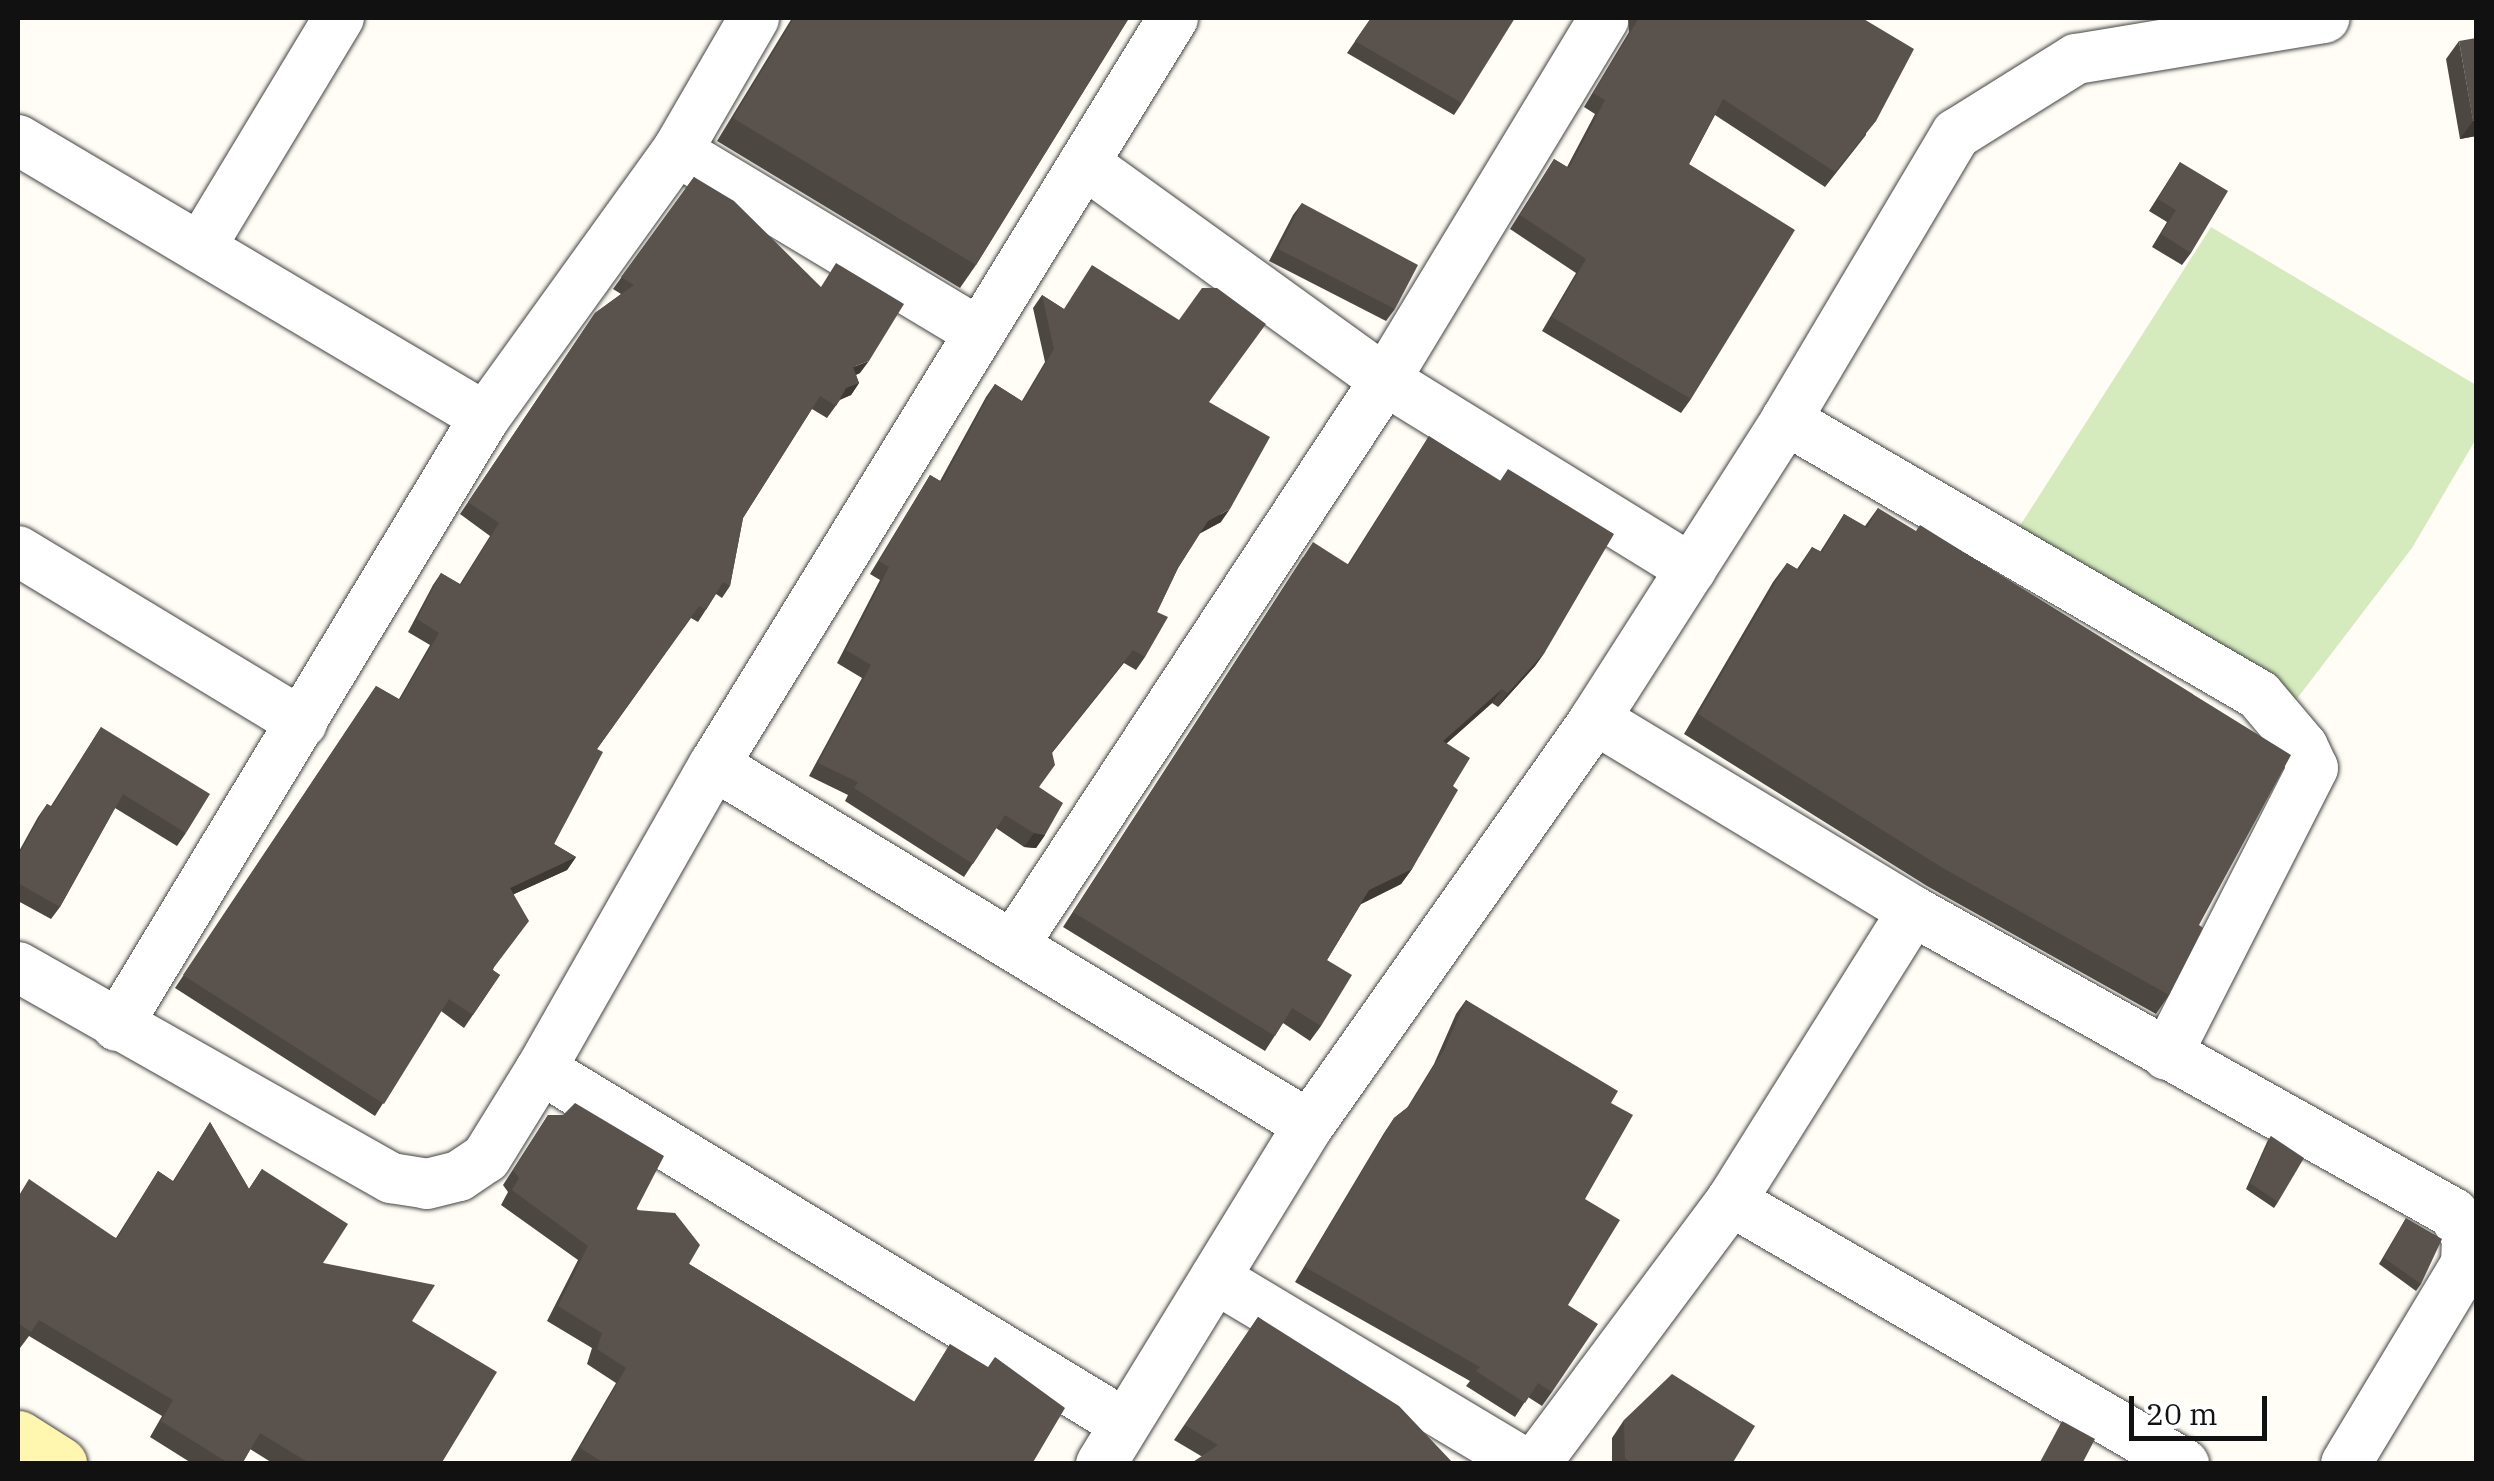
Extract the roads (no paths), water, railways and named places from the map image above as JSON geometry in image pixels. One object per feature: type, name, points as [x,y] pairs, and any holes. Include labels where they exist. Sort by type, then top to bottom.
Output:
[{"type":"street","points":[[200,248],[339,18]]},
{"type":"street","points":[[118,1026],[485,417],[677,150],[754,18]]},
{"type":"street","points":[[18,967],[391,1178],[427,1184],[458,1176],[486,1158],[714,765],[1173,18]]},
{"type":"street","points":[[1014,944],[1384,380],[1604,18]]},
{"type":"street","points":[[541,1069],[1113,1444],[1310,1125],[1595,719],[1786,420],[1956,134],[2076,59],[2325,18]]},
{"type":"street","points":[[18,140],[485,417]]},
{"type":"street","points":[[677,150],[980,333]]},
{"type":"street","points":[[1084,163],[1384,380],[1691,569]]},
{"type":"street","points":[[1786,420],[2259,695],[2303,746],[2313,768],[2166,1055]]},
{"type":"street","points":[[18,551],[302,723]]},
{"type":"street","points":[[1595,719],[1913,911],[2166,1055],[2442,1204],[2462,1224],[2468,1250],[2460,1277],[2346,1464]]},
{"type":"street","points":[[714,765],[1310,1125]]},
{"type":"street","points":[[1535,1464],[1731,1201],[1913,911]]},
{"type":"street","points":[[1731,1201],[2184,1464]]},
{"type":"street","points":[[1216,1278],[1526,1464]]},
{"type":"street","points":[[18,1438],[60,1464]]}]
